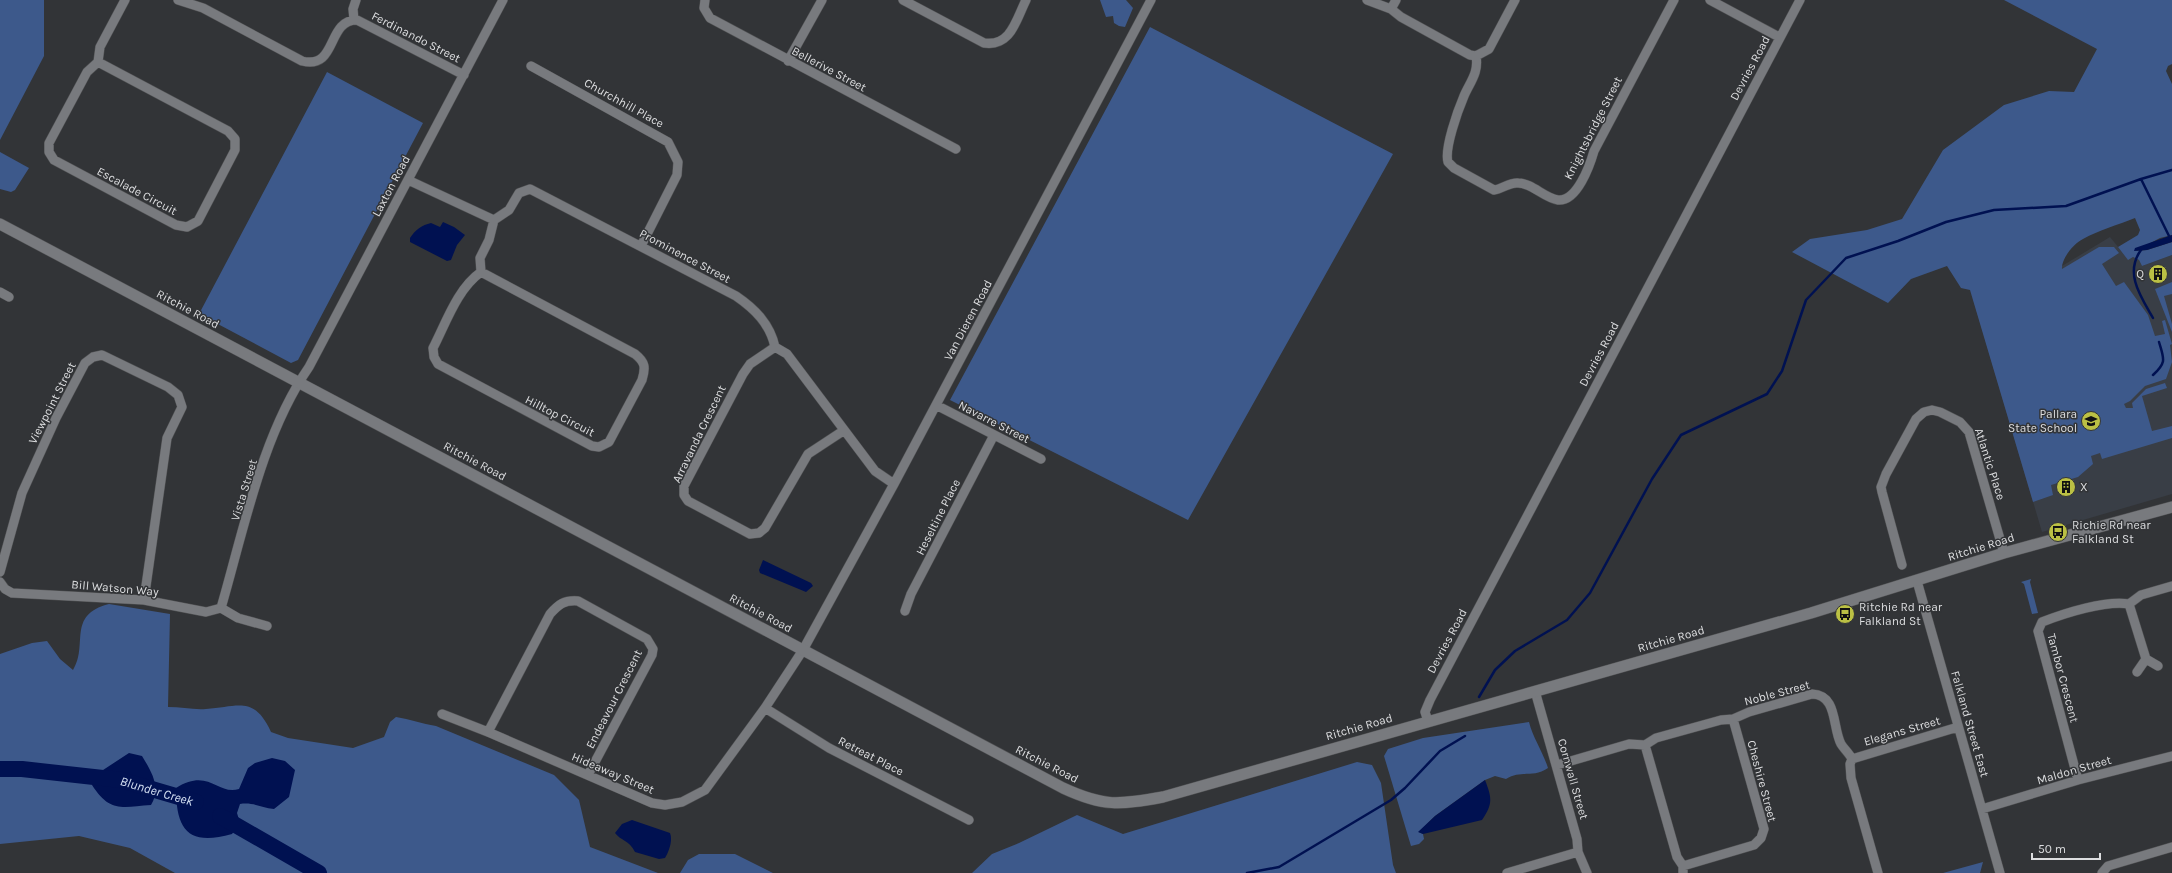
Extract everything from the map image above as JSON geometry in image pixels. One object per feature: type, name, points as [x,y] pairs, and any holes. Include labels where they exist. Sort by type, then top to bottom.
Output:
[{"type":"street","points":[[98,62],[100,47],[125,0]]},
{"type":"street","name":"Ferdinando Street","points":[[178,0],[202,8],[302,61],[310,63],[318,62],[324,57],[342,24],[354,20],[464,75]]},
{"type":"street","points":[[354,20],[353,10],[356,0]]},
{"type":"street","name":"Laxton Road","points":[[299,382],[309,367],[503,0]]},
{"type":"street","name":"Bellerive Street","points":[[705,0],[704,8],[710,18],[788,61],[956,149]]},
{"type":"street","points":[[788,61],[822,0]]},
{"type":"street","points":[[903,0],[984,42],[994,44],[1003,41],[1008,35],[1026,0]]},
{"type":"street","points":[[1367,0],[1391,9],[1401,18],[1470,55],[1476,56],[1489,49],[1515,0]]},
{"type":"street","points":[[1391,9],[1396,0]]},
{"type":"street","name":"Knightsbridge Street","points":[[1476,56],[1478,66],[1475,76],[1464,97],[1448,149],[1448,162],[1454,168],[1494,190],[1518,183],[1557,200],[1566,198],[1573,194],[1590,165],[1594,150],[1674,0]]},
{"type":"street","points":[[1710,0],[1779,38]]},
{"type":"street","name":"Devries Road","points":[[1428,721],[1425,712],[1430,700],[1800,0]]},
{"type":"street","name":"Van Dieren Road","points":[[803,650],[936,405],[1148,1]]},
{"type":"street","name":"Escalade Circuit","points":[[98,62],[228,131],[235,139],[235,150],[198,221],[187,227],[176,225],[54,160],[50,153],[49,143],[87,72],[98,62]]},
{"type":"street","name":"Churchhill Place","points":[[530,66],[668,142],[678,162],[677,175],[641,246]]},
{"type":"street","points":[[408,180],[494,220],[489,240],[480,258],[481,272]]},
{"type":"street","name":"Prominence Street","points":[[494,220],[509,210],[519,192],[530,189],[736,296],[754,309],[772,333],[775,347]]},
{"type":"street","name":"Ritchie Road","points":[[0,224],[1063,788],[1086,799],[1112,804],[1163,797],[1917,581],[2004,553],[2172,507]]},
{"type":"street","name":"Hilltop Circuit","points":[[481,272],[635,354],[643,361],[645,369],[642,380],[609,442],[599,447],[592,446],[438,364],[434,357],[433,348],[465,288],[472,278],[481,272]]},
{"type":"street","points":[[0,292],[9,297]]},
{"type":"street","points":[[775,347],[787,354],[843,431],[875,471],[894,484]]},
{"type":"street","name":"Arravanda Crescent","points":[[775,347],[750,364],[743,374],[684,486],[684,495],[688,501],[750,534],[759,533],[765,528],[808,454],[843,431]]},
{"type":"street","name":"Viewpoint Street","points":[[0,572],[22,493],[56,418],[85,363],[93,357],[102,355],[168,387],[178,395],[182,407],[168,438],[144,600]]},
{"type":"street","name":"Vista Street","points":[[221,608],[256,490],[275,433],[299,382]]},
{"type":"street","name":"Navarre Street","points":[[936,405],[1041,459]]},
{"type":"street","name":"Atlantic Place","points":[[1902,565],[1881,487],[1886,474],[1916,419],[1924,412],[1932,410],[1940,412],[1960,422],[1969,432],[2004,553]]},
{"type":"street","name":"Heseltine Place","points":[[905,611],[911,594],[994,435]]},
{"type":"street","name":"Falkland Street East","points":[[1917,581],[2000,873]]},
{"type":"street","name":"Bill Watson Way","points":[[2,586],[12,593],[144,600],[206,612],[221,608]]},
{"type":"street","points":[[2158,666],[2146,659],[2130,604],[2142,595],[2172,586]]},
{"type":"street","name":"Endeavour Crescent","points":[[488,732],[550,614],[560,603],[568,600],[578,601],[647,639],[653,649],[652,655],[588,775]]},
{"type":"street","name":"Tambor Crescent","points":[[2078,780],[2038,631],[2042,622],[2055,617],[2118,602],[2130,604]]},
{"type":"street","points":[[221,608],[238,618],[267,626]]},
{"type":"street","name":"Hideaway Street","points":[[442,714],[488,732],[652,803],[665,805],[682,802],[705,790],[765,708],[803,650]]},
{"type":"street","points":[[2137,672],[2146,659]]},
{"type":"street","name":"Cornwall Street","points":[[1535,691],[1577,839],[1578,852],[1587,873]]},
{"type":"street","name":"Noble Street","points":[[1557,765],[1629,744],[1646,745],[1656,738],[1721,720],[1733,719],[1749,712],[1812,694],[1820,694],[1828,701],[1841,743],[1852,759]]},
{"type":"street","name":"Retreat Place","points":[[765,708],[829,748],[968,820]]},
{"type":"street","name":"Cheshire Street","points":[[1683,870],[1754,845],[1761,838],[1764,829],[1733,719]]},
{"type":"street","name":"Elegans Street","points":[[1852,759],[1958,727]]},
{"type":"street","points":[[1646,745],[1677,857],[1683,870]]},
{"type":"street","name":"Maldon Street","points":[[1982,809],[2078,780],[2172,756]]},
{"type":"street","points":[[1852,759],[1850,764],[1851,778],[1878,873]]},
{"type":"street","points":[[2102,873],[2108,866],[2172,847]]},
{"type":"street","points":[[1507,873],[1578,852]]},
{"type":"shaded area","points":[[0,0],[44,0],[44,56],[0,140]]},
{"type":"shaded area","points":[[1100,0],[1126,0],[1133,8],[1125,27],[1114,23],[1113,16],[1106,17]]},
{"type":"shaded area","points":[[2004,0],[2172,0],[2172,64],[2168,66],[2166,71],[2172,84],[2172,235],[2160,238],[2135,251],[2147,250],[2172,242],[2172,255],[2142,266],[2139,260],[2133,257],[2128,260],[2118,247],[2138,235],[2140,230],[2135,218],[2095,233],[2079,241],[2066,256],[2062,269],[2099,247],[2114,247],[2119,253],[2102,264],[2116,286],[2124,282],[2148,315],[2155,336],[2165,334],[2162,321],[2165,320],[2172,344],[2170,345],[2172,362],[2166,379],[2145,386],[2130,401],[2124,404],[2126,408],[2133,408],[2132,403],[2146,389],[2165,383],[2167,388],[2142,396],[2152,431],[2172,426],[2172,438],[2102,459],[2100,453],[2091,456],[2093,464],[2078,477],[2051,485],[2053,495],[2033,502],[1970,290],[1961,288],[1947,266],[1911,279],[1888,303],[1792,252],[1810,239],[1867,230],[1902,219],[1943,150],[2004,105],[2049,91],[2074,92],[2097,49]]},
{"type":"shaded area","points":[[1150,27],[1393,154],[1188,520],[950,400]]},
{"type":"shaded area","points":[[327,72],[423,123],[298,360],[291,363],[199,314]]},
{"type":"shaded area","points":[[0,152],[29,168],[15,190],[11,192],[0,189]]},
{"type":"shaded area","points":[[443,222],[454,227],[465,235],[457,245],[451,260],[447,261],[410,242],[410,238],[416,230],[431,223],[440,227]]},
{"type":"shaded area","points":[[2172,235],[2172,242],[2147,250],[2134,251],[2135,248]]},
{"type":"shaded area","name":"Pallara State School","points":[[2110,237],[2128,259],[2133,257],[2139,260],[2142,266],[2172,255],[2172,494],[2042,532],[1973,299],[2062,266]]},
{"type":"shaded area","points":[[2172,282],[2172,294],[2164,296],[2172,324],[2172,332],[2155,289]]},
{"type":"shaded area","points":[[763,560],[811,583],[813,586],[806,592],[760,573],[759,570]]},
{"type":"shaded area","points":[[2031,579],[2030,582],[2038,613],[2032,614],[2024,584],[2021,582]]},
{"type":"shaded area","points":[[109,604],[170,614],[168,707],[201,709],[244,706],[251,708],[258,713],[265,720],[271,732],[288,738],[353,748],[384,737],[390,722],[396,717],[436,726],[554,775],[579,800],[590,847],[658,873],[175,873],[130,848],[79,836],[0,844],[0,654],[32,643],[47,641],[60,659],[73,670],[79,651],[83,623],[87,615],[96,609]]},
{"type":"shaded area","points":[[1529,722],[1548,768],[1537,773],[1511,776],[1506,779],[1495,776],[1485,780],[1435,816],[1419,832],[1423,834],[1424,839],[1419,844],[1411,846],[1384,756],[1388,749],[1423,738]]},
{"type":"shaded area","points":[[129,753],[142,756],[152,774],[156,792],[151,805],[124,807],[111,804],[99,794],[92,785],[100,772]]},
{"type":"shaded area","points":[[272,758],[285,761],[295,770],[289,797],[274,809],[249,804],[240,804],[237,813],[240,823],[232,834],[217,837],[205,838],[195,836],[188,832],[182,825],[177,803],[176,788],[187,782],[197,780],[212,783],[225,789],[239,789],[248,768],[255,763]]},
{"type":"shaded area","points":[[1357,762],[1372,765],[1381,783],[1393,865],[1396,873],[972,873],[992,854],[1019,843],[1077,815],[1123,834]]},
{"type":"shaded area","points":[[1485,780],[1490,796],[1490,805],[1482,820],[1423,834],[1418,832],[1435,816]]},
{"type":"shaded area","points":[[632,820],[670,833],[670,846],[665,858],[659,859],[635,852],[628,843],[615,833],[622,824]]},
{"type":"shaded area","points":[[699,854],[735,854],[773,873],[680,873],[688,860]]},
{"type":"shaded area","points":[[1983,862],[1980,873],[1943,873]]},
{"type":"waterway","points":[[1479,697],[1495,670],[1515,651],[1567,620],[1590,593],[1652,479],[1681,435],[1767,394],[1782,371],[1806,300],[1846,258],[1898,241],[1946,222],[1994,210],[2066,206],[2141,179],[2172,170]]},
{"type":"waterway","points":[[2141,179],[2170,238]]},
{"type":"waterway","points":[[2141,250],[2136,259],[2134,276],[2139,293],[2153,318]]},
{"type":"waterway","points":[[2153,375],[2161,367],[2163,360],[2159,342]]},
{"type":"waterway","points":[[1247,873],[1279,867],[1391,800],[1405,788],[1440,751],[1465,736]]},
{"type":"waterway","name":"Blunder Creek","points":[[0,769],[22,769],[121,780],[196,802]]},
{"type":"waterway","name":"Blunder Creek","points":[[220,816],[319,873]]},
{"type":"place","name":"Q","points":[[2158,274]]},
{"type":"place","name":"Pallara State School","points":[[2091,421]]},
{"type":"place","name":"X","points":[[2066,487]]},
{"type":"place","name":"Richie Rd near Falkland St","points":[[2058,532]]},
{"type":"place","name":"Ritchie Rd near Falkland St","points":[[1845,614]]}]
